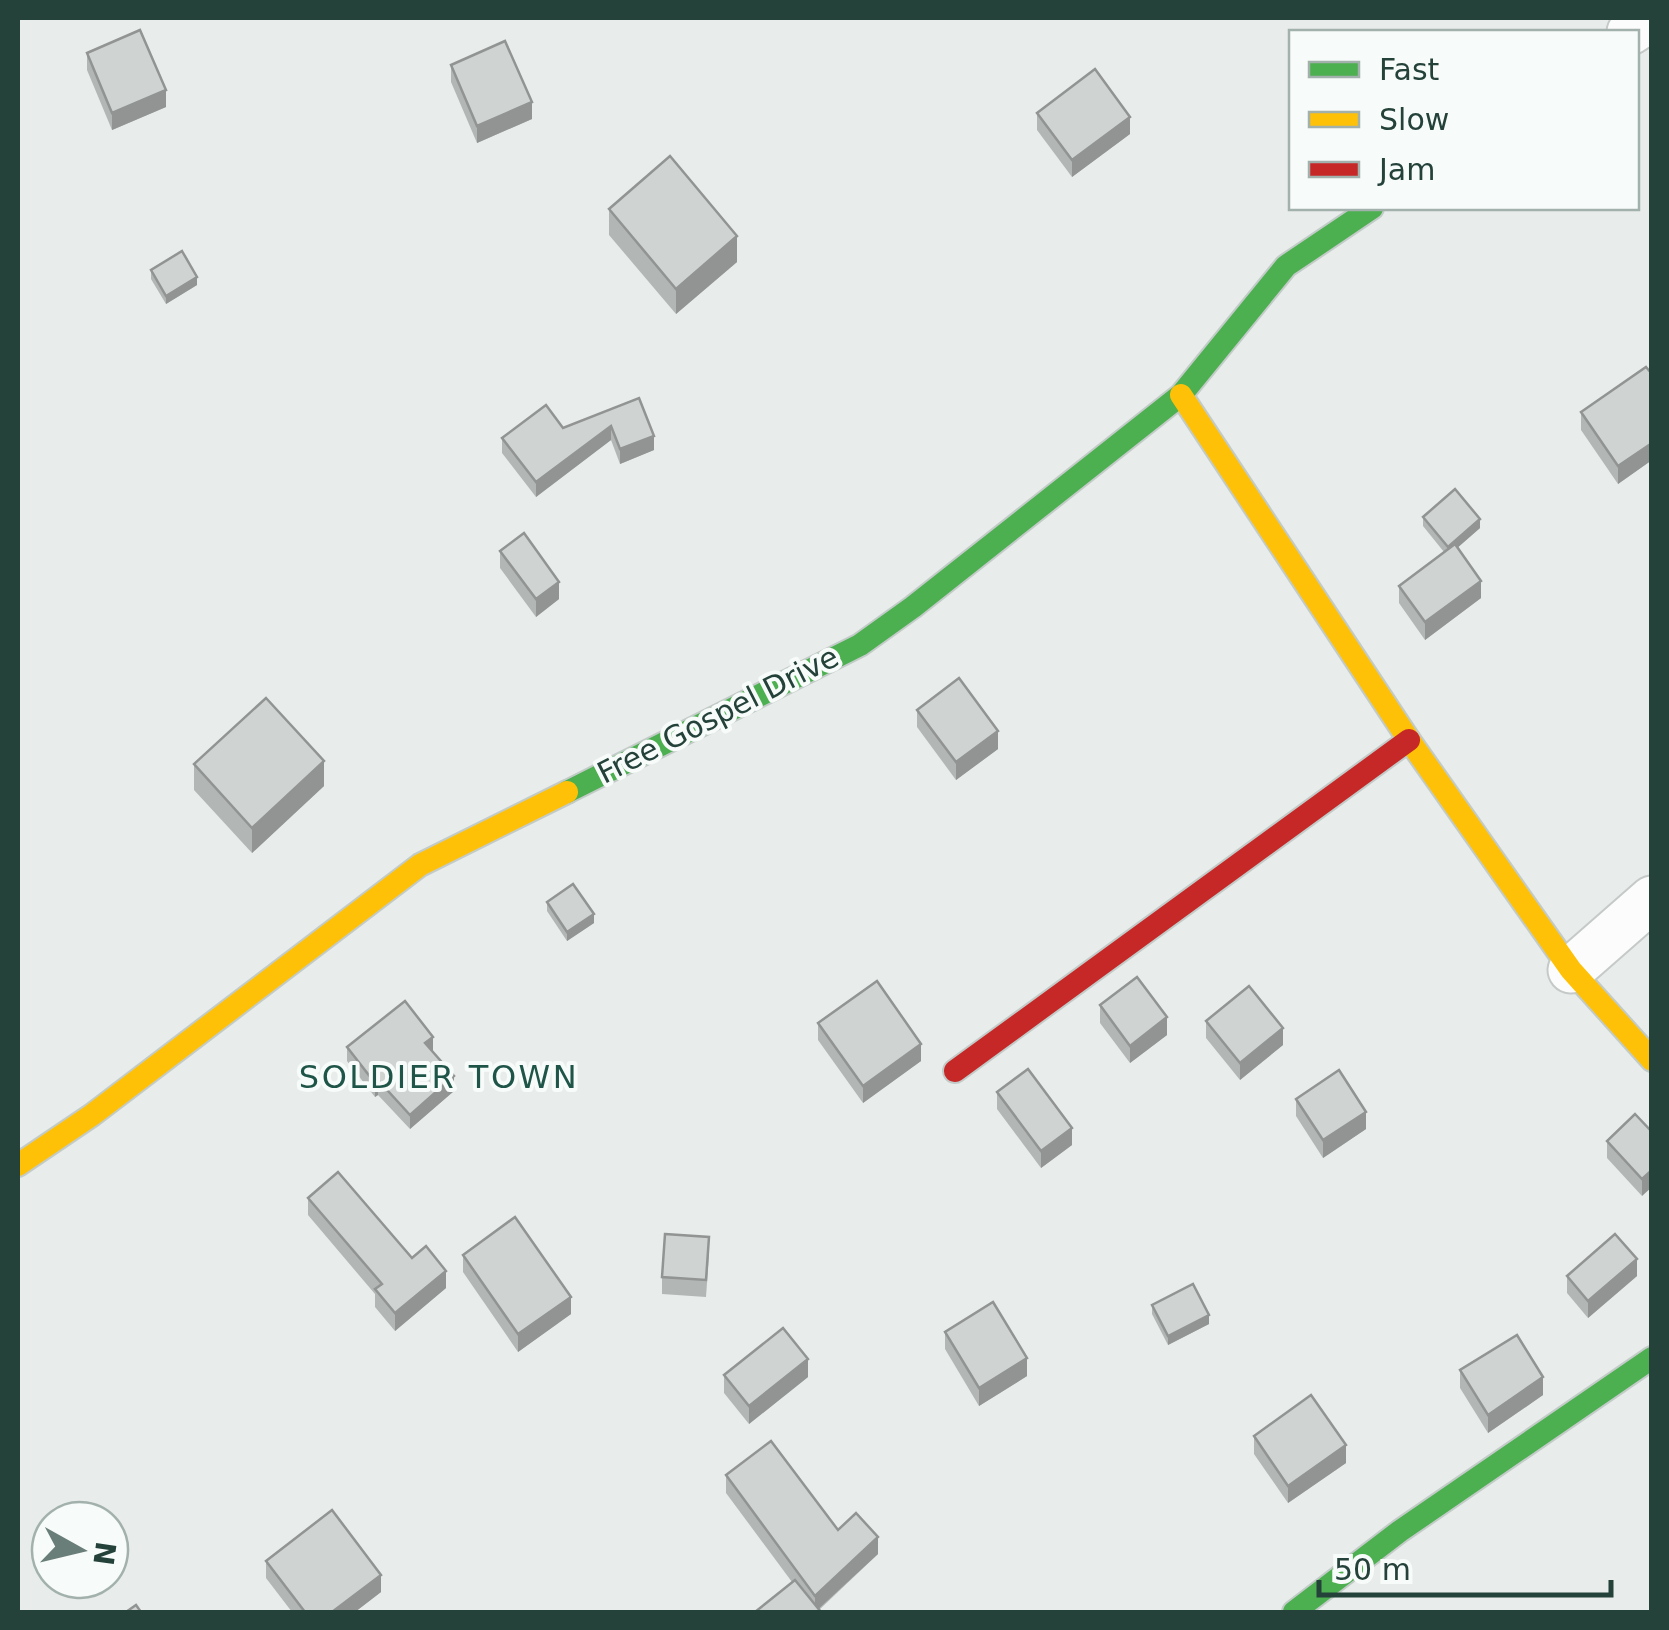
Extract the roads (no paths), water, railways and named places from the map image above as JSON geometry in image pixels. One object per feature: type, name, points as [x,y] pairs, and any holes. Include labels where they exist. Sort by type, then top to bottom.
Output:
[{"type":"street","name":"Free Gospel Drive","points":[[18,1164],[92,1115],[420,865],[860,645],[1181,395],[1286,266],[1369,210]]},
{"type":"street","points":[[1181,395],[1409,740],[1570,970],[1652,1060]]},
{"type":"street","points":[[955,1071],[1409,740]]},
{"type":"street","points":[[1570,970],[1652,898]]},
{"type":"street","points":[[1294,1612],[1400,1531],[1652,1358]]},
{"type":"district","name":"SOLDIER TOWN","points":[[439,1077]]}]
